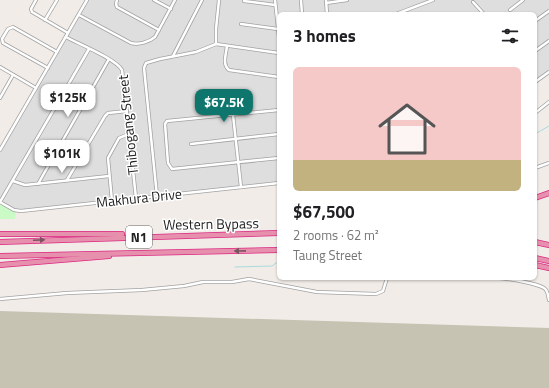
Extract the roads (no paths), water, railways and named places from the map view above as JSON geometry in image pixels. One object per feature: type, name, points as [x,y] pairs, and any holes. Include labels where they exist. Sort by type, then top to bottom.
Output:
[{"type":"highway","points":[[537,197],[549,193]]},
{"type":"highway","points":[[0,234],[116,234],[152,236]]},
{"type":"highway","name":"Western Bypass","points":[[0,242],[152,236],[277,234]]},
{"type":"highway","points":[[537,242],[549,244]]},
{"type":"highway","name":"Western Bypass","points":[[0,256],[277,250]]},
{"type":"highway","points":[[0,267],[149,253]]},
{"type":"highway","points":[[537,258],[549,261]]},
{"type":"highway","points":[[537,265],[549,268]]},
{"type":"street","points":[[36,0],[31,10],[33,13],[68,34]]},
{"type":"street","points":[[45,20],[57,0]]},
{"type":"street","points":[[0,150],[87,0]]},
{"type":"street","points":[[117,0],[117,7],[159,30]]},
{"type":"street","points":[[154,0],[171,9]]},
{"type":"street","points":[[79,15],[134,44],[150,40],[155,37],[176,0]]},
{"type":"street","points":[[173,56],[202,0]]},
{"type":"street","points":[[216,44],[219,0]]},
{"type":"street","points":[[275,0],[277,21]]},
{"type":"street","points":[[301,0],[302,12]]},
{"type":"street","points":[[328,12],[326,2],[347,0]]},
{"type":"street","points":[[401,12],[433,0]]},
{"type":"street","points":[[510,10],[523,0]]},
{"type":"street","points":[[244,1],[275,5]]},
{"type":"street","points":[[473,2],[482,12]]},
{"type":"street","points":[[537,20],[549,11]]},
{"type":"street","points":[[241,24],[277,29]]},
{"type":"street","points":[[48,68],[3,43],[2,39],[8,29],[13,27],[57,52]]},
{"type":"street","name":"Thibogang Street","points":[[66,37],[109,59],[120,66],[122,70],[136,198]]},
{"type":"street","points":[[537,50],[549,41]]},
{"type":"street","points":[[157,196],[144,68],[148,62],[196,52],[216,44],[277,53]]},
{"type":"street","points":[[227,46],[225,63],[229,70],[277,77]]},
{"type":"street","points":[[0,202],[88,49]]},
{"type":"street","points":[[38,184],[109,59]]},
{"type":"street","points":[[1,67],[36,88]]},
{"type":"street","points":[[537,80],[549,72]]},
{"type":"street","points":[[0,98],[14,75]]},
{"type":"street","points":[[537,111],[549,102]]},
{"type":"street","points":[[277,110],[165,122],[168,163],[171,168],[277,158]]},
{"type":"street","points":[[67,181],[105,116],[108,113],[127,111]]},
{"type":"street","points":[[233,115],[241,187]]},
{"type":"street","points":[[112,201],[109,176],[109,156],[119,138],[129,134]]},
{"type":"street","points":[[191,144],[277,134]]},
{"type":"street","points":[[537,167],[549,163]]},
{"type":"street","points":[[12,180],[23,185],[109,176]]},
{"type":"street","name":"Makhura Drive","points":[[0,202],[14,210],[21,211],[277,183]]},
{"type":"street","points":[[0,299],[67,293],[142,290],[184,286],[203,282],[232,282],[249,279],[317,292],[376,294],[383,291],[386,280]]},
{"type":"street","points":[[518,280],[543,288],[548,294],[549,300]]},
{"type":"waterway","points":[[537,133],[549,126]]},
{"type":"waterway","points":[[235,267],[272,266],[277,262]]}]
